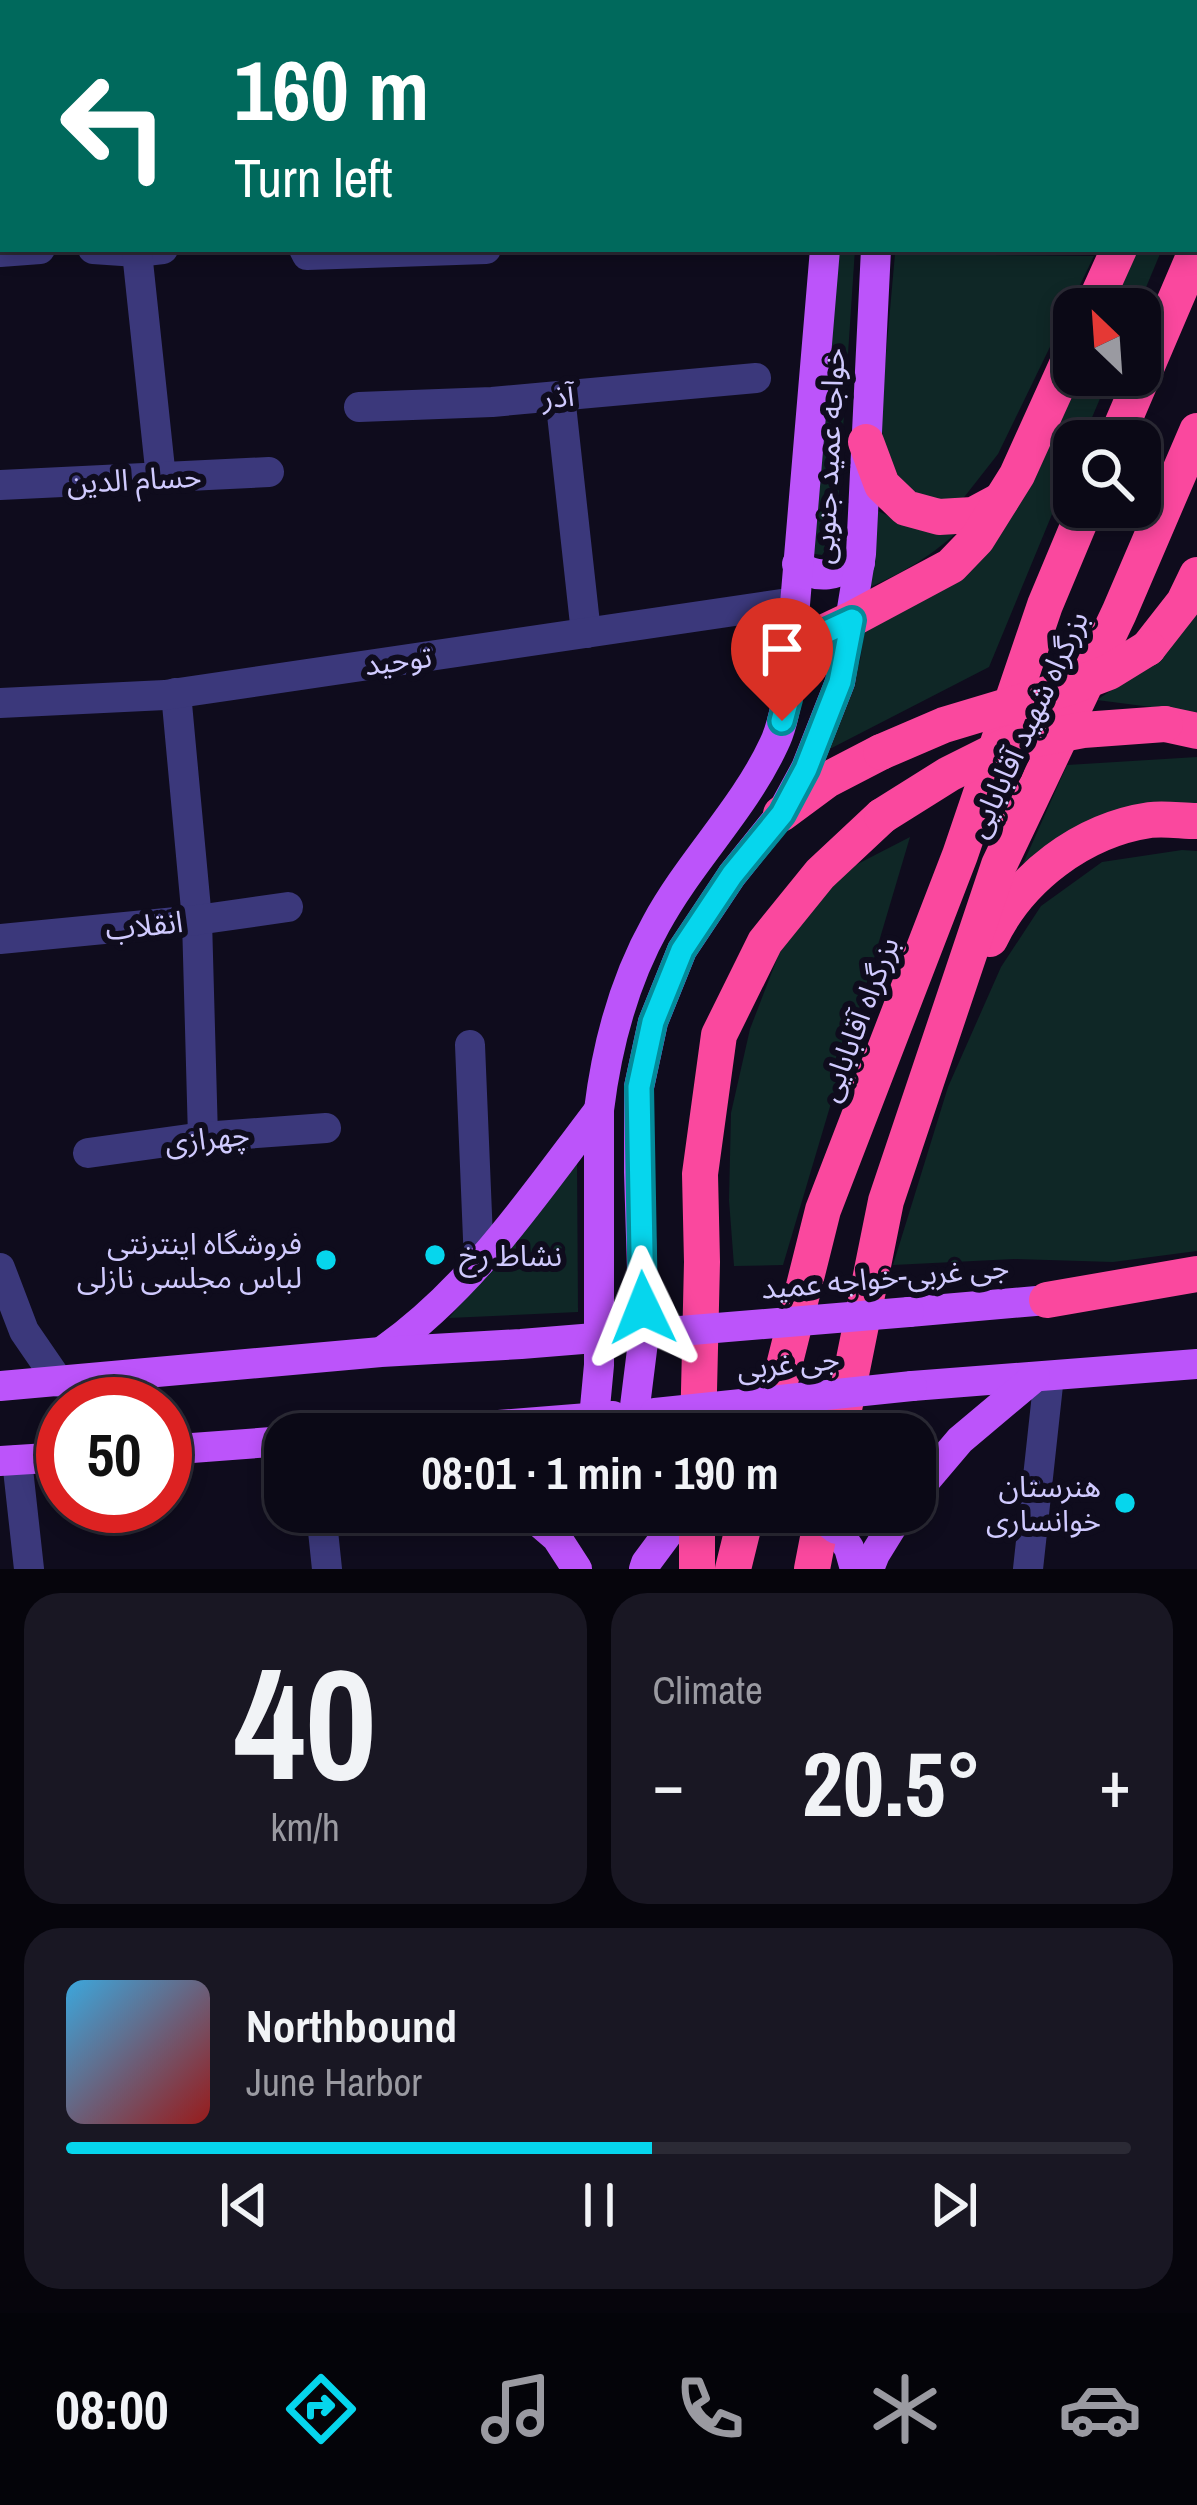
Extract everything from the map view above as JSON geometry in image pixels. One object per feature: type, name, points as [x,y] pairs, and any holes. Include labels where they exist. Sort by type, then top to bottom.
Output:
[{"type":"highway","points":[[1101,288],[1118,252]]},
{"type":"highway","points":[[1123,420],[1196,252]]},
{"type":"highway","points":[[791,648],[951,566],[977,539],[1016,475],[1053,395]]},
{"type":"highway","name":"بزرگراه شهید آقابابایی","points":[[935,1057],[999,865],[1119,613],[1197,430]]},
{"type":"highway","points":[[866,442],[883,485],[905,508],[938,517],[974,515],[1001,500]]},
{"type":"highway","name":"بزرگراه شهید آقابابایی","points":[[960,855],[1045,604],[1077,528]]},
{"type":"highway","points":[[782,814],[827,780],[881,752],[944,725],[1109,672],[1148,648],[1184,602],[1197,575]]},
{"type":"highway","points":[[698,1413],[700,1174],[718,1035],[765,942],[820,874],[882,816],[949,774],[1009,744],[1084,730],[1181,728]]},
{"type":"highway","points":[[843,1413],[886,1202],[935,1057],[999,920],[1022,890],[1059,856],[1098,835],[1150,820],[1197,821]]},
{"type":"highway","name":"بزرگراه آقابابایی","points":[[771,1413],[823,1210],[960,855]]},
{"type":"highway","points":[[1047,1300],[1197,1274]]},
{"type":"highway","points":[[695,1533],[697,1569]]},
{"type":"highway","points":[[733,1569],[742,1533]]},
{"type":"highway","points":[[812,1569],[821,1533]]},
{"type":"main road","name":"خواجه عمید جنوبی","points":[[594,1413],[599,1110],[604,1069],[630,977],[657,921],[754,781],[776,741],[788,699],[825,252]]},
{"type":"main road","name":"خواجه عمید جنوبی","points":[[645,1413],[650,1333],[639,1172],[639,1087],[653,1022],[682,950],[732,875],[782,814],[806,769],[840,682],[860,563],[876,252]]},
{"type":"main road","points":[[797,564],[809,574],[824,576],[860,563]]},
{"type":"main road","points":[[382,1352],[456,1290],[599,1110]]},
{"type":"main road","points":[[1047,1300],[1197,1287]]},
{"type":"main road","name":"جی غربی-خواجه عمید","points":[[650,1333],[1047,1300]]},
{"type":"main road","points":[[113,1377],[650,1333]]},
{"type":"main road","name":"جی غربی","points":[[645,1413],[1197,1364]]},
{"type":"main road","points":[[936,1468],[960,1440],[1042,1376]]},
{"type":"main road","points":[[0,1386],[36,1384]]},
{"type":"main road","points":[[192,1448],[264,1443]]},
{"type":"main road","points":[[551,1533],[578,1569]]},
{"type":"main road","points":[[645,1566],[669,1533]]},
{"type":"main road","points":[[837,1533],[849,1548],[855,1569]]},
{"type":"main road","points":[[869,1569],[887,1533]]},
{"type":"street","points":[[150,252],[160,478]]},
{"type":"street","points":[[306,252],[392,252]]},
{"type":"street","name":"آذر","points":[[359,407],[560,396],[756,378]]},
{"type":"street","points":[[560,396],[586,633]]},
{"type":"street","name":"حسام الدین","points":[[0,485],[269,472]]},
{"type":"street","name":"توحید","points":[[0,703],[176,693],[795,602]]},
{"type":"street","points":[[176,693],[196,920],[202,1137]]},
{"type":"street","name":"انقلاب","points":[[0,939],[288,908]]},
{"type":"street","points":[[470,1045],[478,1262]]},
{"type":"street","name":"چهرازی","points":[[88,1153],[202,1137],[326,1128]]},
{"type":"street","points":[[0,1268],[24,1331],[56,1377]]},
{"type":"street","points":[[1028,1569],[1042,1376]]},
{"type":"street","points":[[8,1461],[28,1569]]},
{"type":"street","points":[[323,1533],[327,1569]]},
{"type":"green space","points":[[832,252],[855,252],[836,534],[822,555],[808,553]]},
{"type":"green space","points":[[1133,252],[1161,252],[1146,288],[1116,288]]},
{"type":"green space","points":[[895,254],[1094,256],[1078,288],[1053,288],[1053,341],[998,454],[958,505],[904,494],[878,444]]},
{"type":"green space","points":[[1064,396],[1101,396],[1091,420],[1053,420],[1053,512],[989,667],[820,754],[860,661],[866,621],[972,564]]},
{"type":"green space","points":[[878,511],[910,526],[962,527],[916,563],[863,590]]},
{"type":"green space","points":[[1197,600],[1197,713],[1097,700],[1148,665]]},
{"type":"green space","points":[[1197,757],[1197,806],[1105,818],[1023,864],[1067,765]]},
{"type":"green space","points":[[910,837],[783,1265],[734,1266],[729,1200],[731,1113],[750,1029],[780,951],[844,871]]},
{"type":"green space","points":[[1197,851],[1197,1251],[1113,1262],[1014,1259],[893,1265],[948,1087],[1001,967],[1041,906],[1102,862]]},
{"type":"green space","points":[[577,1162],[578,1312],[449,1318]]},
{"type":"place","name":"نشاط رخ","points":[[435,1255]]},
{"type":"place","name":"فروشگاه اینترنتی لباس مجلسی نازلی","points":[[326,1260]]},
{"type":"place","name":"هنرستان خوانساری","points":[[1125,1503]]},
{"type":"route","points":[[643,1308],[639,1087],[653,1022],[682,950],[732,875],[782,814],[806,769],[840,682],[852,620],[791,648],[782,721]]}]
